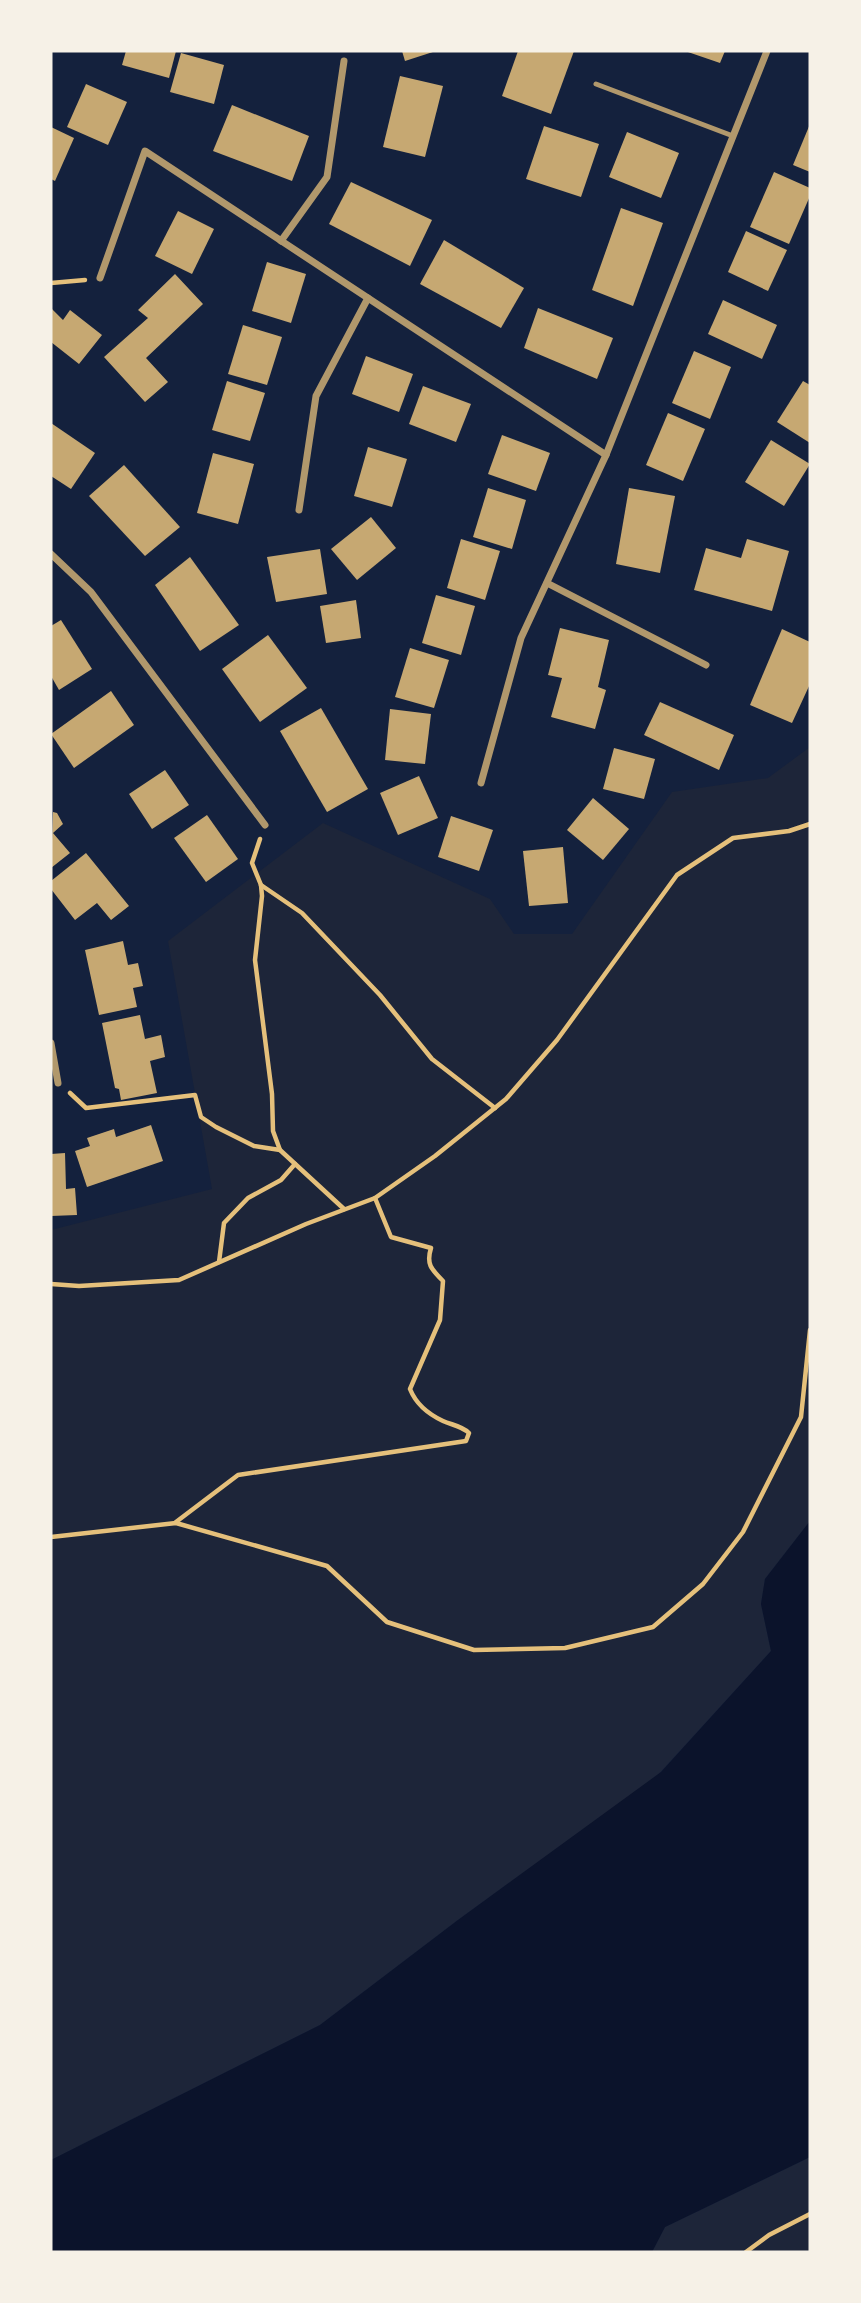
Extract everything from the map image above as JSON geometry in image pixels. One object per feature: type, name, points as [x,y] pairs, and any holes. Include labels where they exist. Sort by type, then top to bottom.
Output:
[{"type":"street","points":[[481,783],[521,638],[606,455],[767,51]]},
{"type":"street","points":[[281,241],[327,177],[344,61]]},
{"type":"street","points":[[100,278],[145,151],[606,455]]},
{"type":"street","points":[[299,510],[316,396],[368,298]]},
{"type":"street","points":[[51,554],[91,592],[265,825]]},
{"type":"street","points":[[547,583],[706,665]]},
{"type":"street","points":[[51,1043],[58,1083]]},
{"type":"lane","points":[[596,84],[733,136]]},
{"type":"path","points":[[51,283],[100,278]]},
{"type":"path","points":[[51,1284],[79,1286],[179,1280],[306,1224],[374,1198],[435,1156],[506,1099],[557,1040],[677,875],[733,838],[789,831],[810,824]]},
{"type":"path","points":[[265,825],[252,863],[261,885],[255,960],[272,1094],[273,1130],[280,1150],[344,1209]]},
{"type":"path","points":[[261,885],[302,913],[380,995],[432,1059],[495,1108]]},
{"type":"path","points":[[58,1083],[86,1108],[195,1095],[201,1117],[216,1128],[254,1146],[280,1150]]},
{"type":"path","points":[[219,1262],[225,1223],[248,1198],[281,1180],[295,1164]]},
{"type":"path","points":[[176,1523],[238,1475],[466,1441],[469,1433],[466,1429],[425,1411],[414,1398],[411,1389],[440,1320],[443,1281],[429,1266],[427,1260],[431,1248],[391,1237],[374,1198]]},
{"type":"path","points":[[51,1537],[176,1523],[327,1566],[387,1622],[474,1650],[565,1648],[653,1628],[703,1584],[743,1532],[801,1417],[810,1330]]},
{"type":"path","points":[[746,2252],[769,2235],[810,2214]]},
{"type":"shaded area","points":[[810,747],[810,1521],[765,1579],[761,1604],[771,1651],[657,1776],[458,1920],[320,2025],[51,2160],[51,1230],[212,1189],[168,941],[323,823],[490,899],[514,934],[572,934],[672,792],[768,778]]},
{"type":"shaded area","points":[[810,1521],[810,2157],[665,2227],[652,2252],[51,2252],[51,2160],[320,2025],[661,1772],[771,1651],[761,1604],[765,1579]]},
{"type":"shaded area","points":[[810,2157],[810,2252],[652,2252],[665,2227]]},
{"type":"building","points":[[126,51],[176,51],[169,78],[122,65]]},
{"type":"building","points":[[402,51],[436,51],[405,61]]},
{"type":"building","points":[[518,51],[574,51],[551,114],[502,96]]},
{"type":"building","points":[[685,51],[725,51],[720,63]]},
{"type":"building","points":[[181,53],[224,65],[214,104],[170,92]]},
{"type":"building","points":[[400,76],[443,86],[425,157],[383,147]]},
{"type":"building","points":[[86,84],[127,102],[108,145],[67,127]]},
{"type":"building","points":[[232,105],[309,136],[292,181],[213,151]]},
{"type":"building","points":[[810,124],[810,172],[793,165]]},
{"type":"building","points":[[544,126],[599,144],[581,197],[526,179]]},
{"type":"building","points":[[51,127],[74,138],[55,181],[51,179]]},
{"type":"building","points":[[627,132],[679,153],[661,198],[609,177]]},
{"type":"building","points":[[774,172],[810,188],[810,196],[789,244],[750,227]]},
{"type":"building","points":[[351,182],[432,220],[410,266],[329,224]]},
{"type":"building","points":[[621,208],[663,223],[633,306],[592,290]]},
{"type":"building","points":[[178,211],[214,229],[192,274],[155,256]]},
{"type":"building","points":[[746,231],[787,250],[768,291],[728,272]]},
{"type":"building","points":[[444,240],[524,288],[501,328],[420,284]]},
{"type":"building","points":[[267,262],[306,274],[291,323],[252,311]]},
{"type":"building","points":[[175,274],[203,304],[146,358],[168,382],[145,402],[104,357],[148,318],[138,310]]},
{"type":"building","points":[[723,300],[777,325],[762,359],[708,334]]},
{"type":"building","points":[[51,308],[63,320],[70,310],[102,335],[79,364],[51,342]]},
{"type":"building","points":[[538,308],[613,338],[597,379],[524,348]]},
{"type":"building","points":[[243,325],[282,337],[267,385],[228,374]]},
{"type":"building","points":[[694,351],[731,367],[710,419],[672,403]]},
{"type":"building","points":[[366,356],[413,374],[399,412],[352,394]]},
{"type":"building","points":[[227,381],[265,393],[250,441],[212,430]]},
{"type":"building","points":[[803,381],[810,385],[810,443],[777,422]]},
{"type":"building","points":[[423,386],[471,404],[456,442],[409,424]]},
{"type":"building","points":[[668,413],[705,429],[683,481],[646,465]]},
{"type":"building","points":[[51,423],[95,453],[71,489],[51,476]]},
{"type":"building","points":[[502,435],[550,453],[536,491],[488,474]]},
{"type":"building","points":[[771,440],[810,464],[784,506],[745,482]]},
{"type":"building","points":[[368,447],[407,459],[392,507],[354,496]]},
{"type":"building","points":[[213,453],[254,464],[238,524],[197,513]]},
{"type":"building","points":[[124,465],[180,527],[145,556],[89,496]]},
{"type":"building","points":[[488,488],[526,500],[512,549],[473,537]]},
{"type":"building","points":[[629,488],[675,496],[660,573],[616,564]]},
{"type":"building","points":[[371,517],[396,548],[357,580],[331,549]]},
{"type":"building","points":[[461,539],[500,551],[485,600],[447,588]]},
{"type":"building","points":[[747,539],[789,551],[772,611],[694,590],[706,548],[741,558]]},
{"type":"building","points":[[320,549],[327,594],[276,602],[267,557]]},
{"type":"building","points":[[190,557],[239,625],[200,651],[155,585]]},
{"type":"building","points":[[436,595],[475,606],[461,655],[422,643]]},
{"type":"building","points":[[356,600],[361,638],[326,643],[320,606]]},
{"type":"building","points":[[61,620],[92,669],[59,690],[51,676],[51,626]]},
{"type":"building","points":[[560,628],[609,640],[598,687],[606,690],[595,729],[551,717],[562,678],[548,675]]},
{"type":"building","points":[[782,629],[810,642],[810,684],[792,723],[750,705]]},
{"type":"building","points":[[268,635],[307,688],[260,722],[222,669]]},
{"type":"building","points":[[410,648],[449,660],[434,708],[395,697]]},
{"type":"building","points":[[111,691],[134,725],[74,768],[51,734]]},
{"type":"building","points":[[660,702],[734,735],[719,770],[644,735]]},
{"type":"building","points":[[321,708],[368,789],[327,812],[280,731]]},
{"type":"building","points":[[390,709],[431,714],[425,764],[385,760]]},
{"type":"building","points":[[614,748],[655,759],[644,799],[603,789]]},
{"type":"building","points":[[165,770],[189,805],[152,829],[129,794]]},
{"type":"building","points":[[419,776],[438,818],[398,835],[380,793]]},
{"type":"building","points":[[593,798],[629,829],[603,860],[567,830]]},
{"type":"building","points":[[53,812],[57,813],[63,824],[53,833],[70,853],[51,868]]},
{"type":"building","points":[[207,815],[238,859],[206,882],[174,838]]},
{"type":"building","points":[[451,816],[493,830],[479,871],[438,857]]},
{"type":"building","points":[[563,847],[568,903],[529,906],[523,851]]},
{"type":"building","points":[[86,853],[129,906],[111,920],[97,903],[75,920],[51,889],[51,881]]},
{"type":"building","points":[[123,941],[128,965],[138,963],[143,986],[133,988],[137,1007],[99,1015],[85,950]]},
{"type":"building","points":[[140,1015],[145,1039],[161,1035],[165,1057],[150,1061],[157,1093],[121,1100],[119,1089],[115,1088],[102,1023]]},
{"type":"building","points":[[151,1125],[163,1161],[87,1187],[75,1151],[90,1146],[87,1138],[114,1129],[116,1137]]},
{"type":"building","points":[[65,1153],[66,1189],[75,1188],[77,1215],[51,1216],[51,1154]]}]
